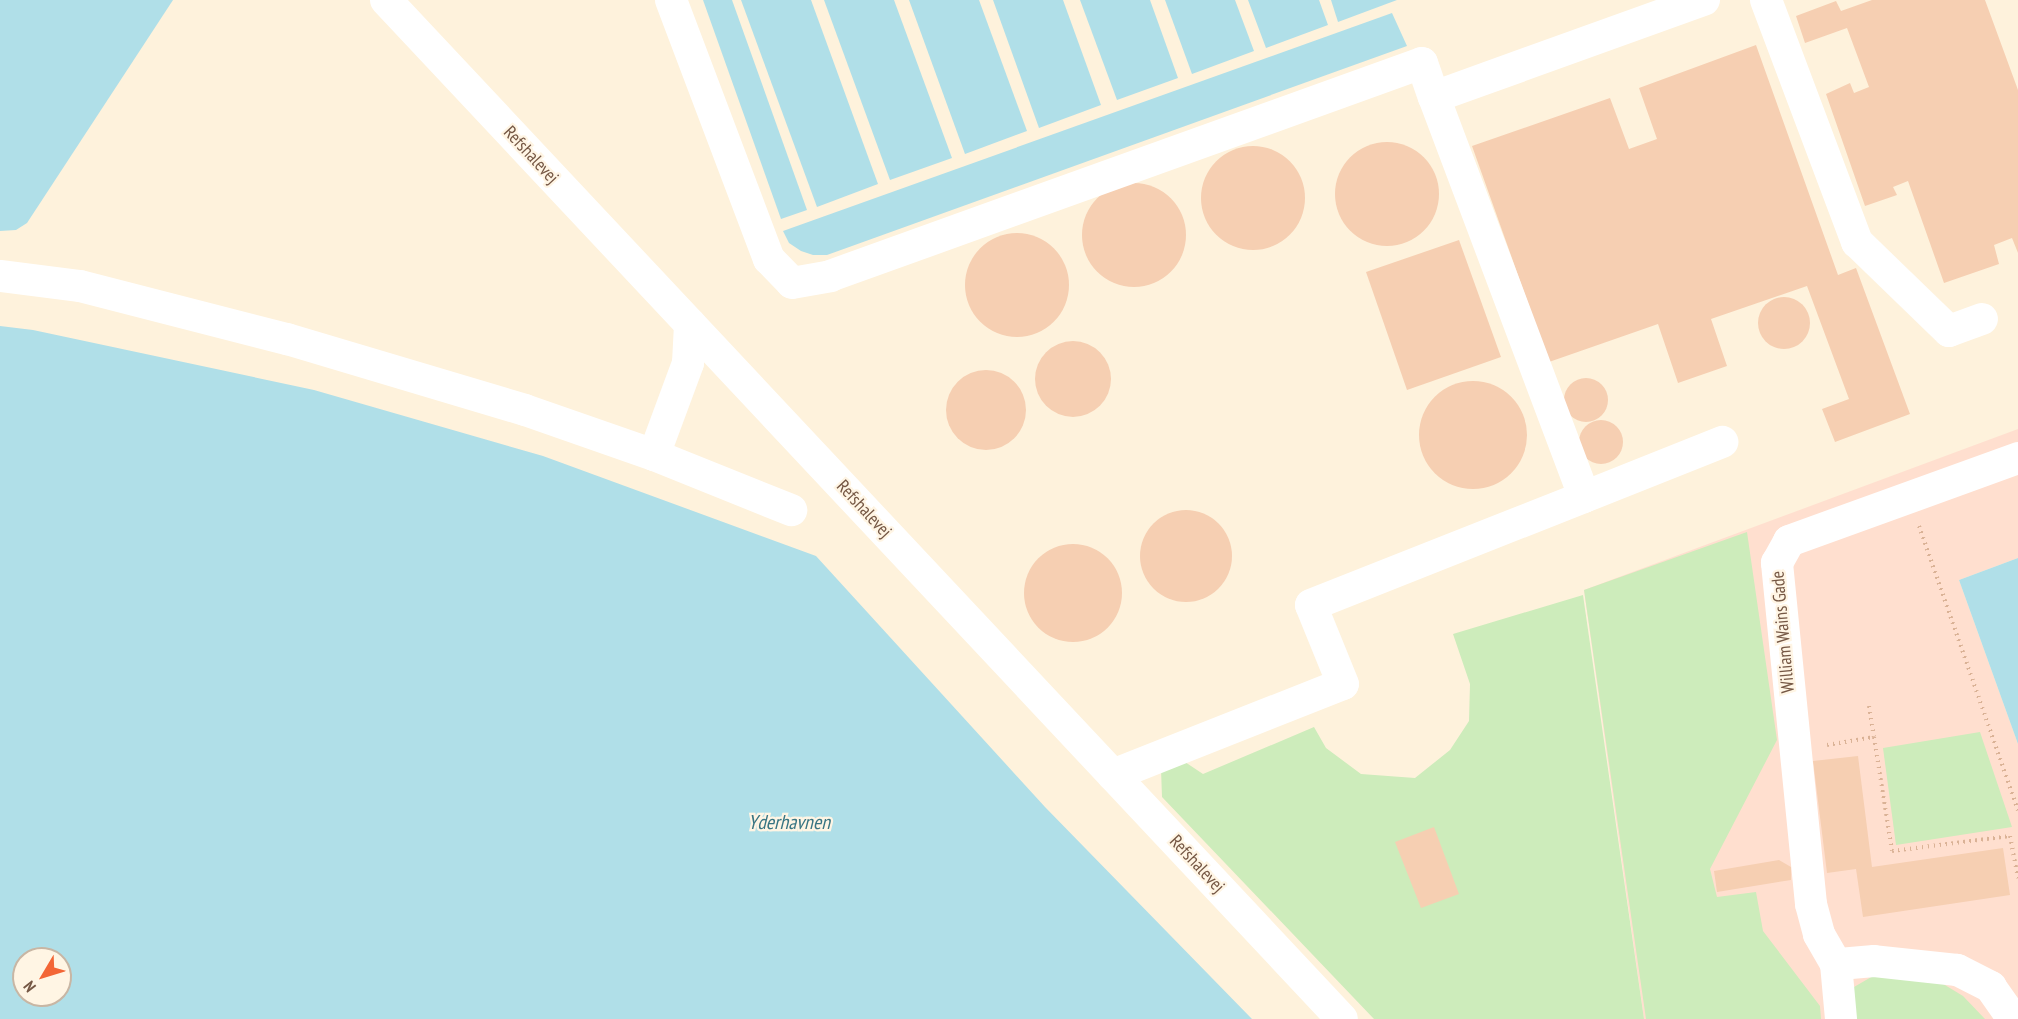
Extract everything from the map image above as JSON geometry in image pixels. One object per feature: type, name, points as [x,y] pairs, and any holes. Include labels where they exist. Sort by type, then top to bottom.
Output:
[{"type":"street","name":"Refshalevej","points":[[386,0],[1342,1019]]},
{"type":"street","points":[[671,0],[769,259],[792,283],[830,276],[1422,63],[1584,497]]},
{"type":"street","points":[[1434,97],[1704,0]]},
{"type":"street","points":[[1766,0],[1857,242],[1949,331],[1982,319]]},
{"type":"street","points":[[0,276],[80,286],[287,339],[525,410],[654,454],[791,510]]},
{"type":"street","points":[[654,454],[688,363],[690,324]]},
{"type":"street","points":[[1113,775],[1342,684],[1311,606],[1722,442]]},
{"type":"street","name":"William Wains Gade","points":[[1841,1019],[1836,964],[1819,934],[1811,904],[1777,563],[1789,541],[2018,458]]},
{"type":"street","points":[[1836,964],[1874,961],[1957,970],[1991,987],[2013,1019]]},
{"type":"path","points":[[1909,497],[2018,810]]},
{"type":"path","points":[[1869,706],[1892,851],[2018,835]]},
{"type":"path","points":[[1794,751],[1874,737]]},
{"type":"path","points":[[2010,836],[2018,878]]},
{"type":"shaded area","points":[[2018,429],[2018,558],[1959,580],[2018,744],[2018,1019],[1644,1019],[1584,590]]},
{"type":"green space","points":[[1747,532],[1777,740],[1710,869],[1717,897],[1756,892],[1763,931],[1820,1006],[1821,1019],[1646,1019],[1584,590]]},
{"type":"green space","points":[[1583,595],[1644,1019],[1374,1019],[1162,797],[1161,769],[1182,760],[1203,774],[1314,727],[1326,748],[1361,774],[1415,778],[1450,750],[1469,721],[1470,684],[1453,634]]},
{"type":"green space","points":[[1980,732],[2012,827],[1896,845],[1883,748]]},
{"type":"green space","points":[[1873,976],[1940,982],[1963,996],[1985,1019],[1851,1019],[1854,987]]},
{"type":"water","points":[[0,0],[173,0],[27,223],[16,230],[0,231]]},
{"type":"water","points":[[703,0],[732,0],[807,210],[781,219]]},
{"type":"water","points":[[741,0],[811,0],[878,184],[817,207]]},
{"type":"water","points":[[824,0],[894,0],[952,158],[890,180]]},
{"type":"water","points":[[909,0],[979,0],[1027,131],[965,154]]},
{"type":"water","points":[[993,0],[1063,0],[1101,105],[1039,128]]},
{"type":"water","points":[[1080,0],[1150,0],[1178,78],[1117,100]]},
{"type":"water","points":[[1165,0],[1235,0],[1254,51],[1192,74]]},
{"type":"water","points":[[1248,0],[1319,0],[1328,25],[1266,48]]},
{"type":"water","points":[[1331,0],[1397,0],[1338,22]]},
{"type":"water","points":[[1392,13],[1407,46],[827,255],[813,255],[801,251],[789,243],[783,231]]},
{"type":"water","name":"Yderhavnen","points":[[0,326],[33,330],[314,390],[543,456],[816,556],[1045,807],[1252,1019],[0,1019]]},
{"type":"water","points":[[2018,558],[2018,744],[1959,580]]},
{"type":"building","points":[[1872,0],[1985,0],[2018,90],[2018,253],[2012,238],[1994,245],[1999,264],[1944,283],[1908,181],[1893,187],[1897,195],[1865,206],[1826,94],[1850,83],[1854,93],[1869,87],[1847,28],[1805,43],[1796,16],[1836,1],[1841,11]]},
{"type":"building","points":[[1756,45],[1838,275],[1856,268],[1910,414],[1835,442],[1822,409],[1849,399],[1807,286],[1711,319],[1727,366],[1678,383],[1658,324],[1549,362],[1472,146],[1610,98],[1629,149],[1657,139],[1639,88]]},
{"type":"building","points":[[1387,142],[1407,146],[1424,157],[1435,174],[1439,194],[1435,214],[1424,231],[1407,242],[1387,246],[1367,242],[1350,231],[1339,214],[1335,194],[1339,174],[1350,157],[1367,146]]},
{"type":"building","points":[[1253,146],[1273,150],[1290,161],[1301,178],[1305,198],[1301,218],[1290,235],[1273,246],[1253,250],[1233,246],[1216,235],[1205,218],[1201,198],[1205,178],[1216,161],[1233,150]]},
{"type":"building","points":[[1134,183],[1154,187],[1171,198],[1182,215],[1186,235],[1182,255],[1171,272],[1154,283],[1134,287],[1114,283],[1097,272],[1086,255],[1082,235],[1086,215],[1097,198],[1114,187]]},
{"type":"building","points":[[1017,233],[1037,237],[1054,248],[1065,265],[1069,285],[1065,305],[1054,322],[1037,333],[1017,337],[997,333],[980,322],[969,305],[965,285],[969,265],[980,248],[997,237]]},
{"type":"building","points":[[1459,240],[1501,357],[1407,390],[1366,272]]},
{"type":"building","points":[[1784,297],[1798,301],[1806,309],[1810,323],[1806,337],[1798,345],[1784,349],[1770,345],[1762,337],[1758,323],[1762,309],[1770,301]]},
{"type":"building","points":[[1073,341],[1087,344],[1100,352],[1108,365],[1111,379],[1108,393],[1100,406],[1087,414],[1073,417],[1059,414],[1046,406],[1038,393],[1035,379],[1038,365],[1046,352],[1059,344]]},
{"type":"building","points":[[986,370],[1001,373],[1014,382],[1023,395],[1026,410],[1023,425],[1014,438],[1001,447],[986,450],[971,447],[958,438],[949,425],[946,410],[949,395],[958,382],[971,373]]},
{"type":"building","points":[[1586,378],[1601,385],[1608,400],[1601,415],[1586,422],[1571,415],[1564,400],[1571,385]]},
{"type":"building","points":[[1473,381],[1494,385],[1511,397],[1523,414],[1527,435],[1523,456],[1511,473],[1494,485],[1473,489],[1452,485],[1435,473],[1423,456],[1419,435],[1423,414],[1435,397],[1452,385]]},
{"type":"building","points":[[1601,420],[1616,427],[1623,442],[1616,457],[1601,464],[1586,457],[1579,442],[1586,427]]},
{"type":"building","points":[[1186,510],[1204,514],[1218,524],[1228,538],[1232,556],[1228,574],[1218,588],[1204,598],[1186,602],[1168,598],[1154,588],[1144,574],[1140,556],[1144,538],[1154,524],[1168,514]]},
{"type":"building","points":[[1073,544],[1083,545],[1100,552],[1114,566],[1121,583],[1121,603],[1114,620],[1100,634],[1083,641],[1073,642],[1063,641],[1046,634],[1032,620],[1025,603],[1024,593],[1025,583],[1032,566],[1046,552],[1063,545]]},
{"type":"building","points":[[1858,756],[1872,867],[2003,848],[2010,895],[1863,917],[1856,869],[1827,873],[1813,761]]},
{"type":"building","points":[[1434,827],[1459,894],[1421,908],[1395,842]]},
{"type":"building","points":[[1779,860],[1791,867],[1791,880],[1717,892],[1714,871]]}]
